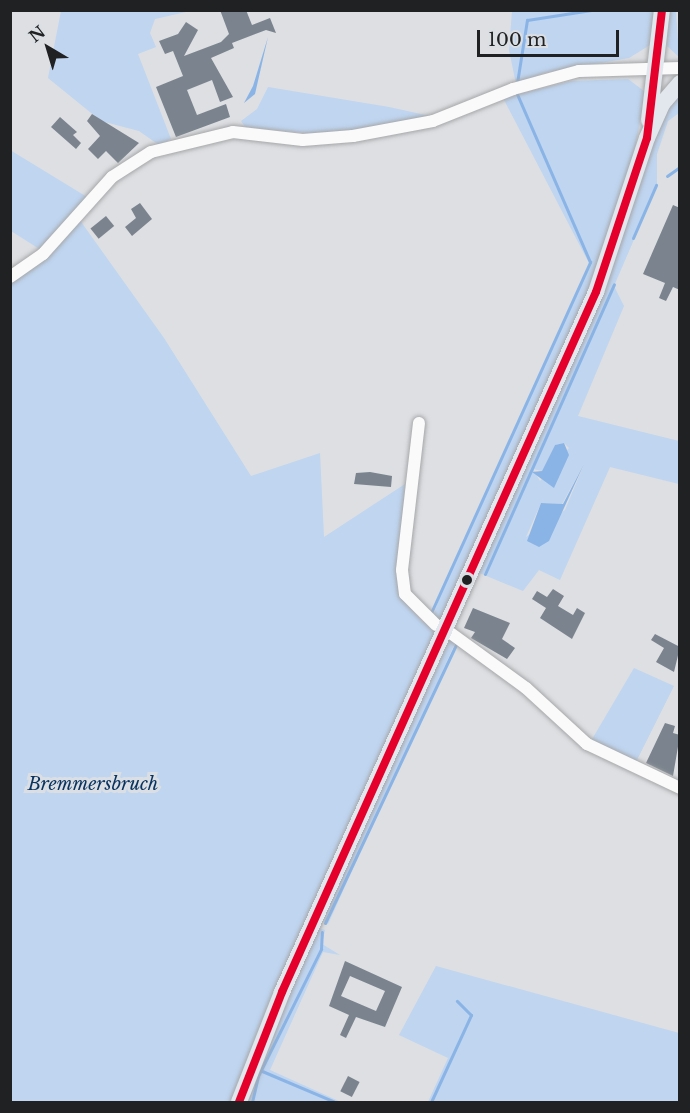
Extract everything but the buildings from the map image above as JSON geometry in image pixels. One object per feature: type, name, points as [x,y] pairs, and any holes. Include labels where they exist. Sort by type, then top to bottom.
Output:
[{"type":"main road","points":[[647,138],[649,70],[662,10]]},
{"type":"main road","points":[[239,1102],[282,992],[440,627],[618,234],[647,138],[662,104],[680,84]]},
{"type":"street","points":[[10,278],[43,254],[112,177],[151,152],[233,132],[303,140],[353,136],[433,121],[513,89],[579,71],[680,68]]},
{"type":"street","points":[[419,423],[402,570],[405,594],[440,627],[525,688],[587,744],[680,788]]},
{"type":"green space","points":[[61,11],[190,11],[155,19],[150,33],[156,47],[138,54],[171,139],[159,145],[139,131],[101,121],[48,78]]},
{"type":"green space","points":[[512,11],[654,11],[650,45],[629,58],[544,73],[516,84],[509,50]]},
{"type":"green space","points":[[668,11],[676,11],[679,57],[667,46]]},
{"type":"green space","points":[[628,79],[644,91],[643,106],[631,169],[599,271],[440,620],[433,616],[444,585],[590,265],[503,98],[571,81]]},
{"type":"green space","points":[[268,87],[430,116],[327,135],[245,127],[241,121],[257,109]]},
{"type":"green space","points":[[679,88],[679,113],[668,121],[657,154],[657,186],[614,286],[624,306],[578,416],[679,441],[679,484],[610,467],[560,580],[539,570],[523,591],[477,572],[609,275],[662,114]],"holes":[[[564,443],[569,448],[540,481],[533,469],[542,471],[555,445]],[[584,464],[565,510],[526,537],[541,503],[562,504]]]},
{"type":"green space","points":[[10,150],[87,197],[41,250],[11,231]]},
{"type":"green space","name":"Bremmersbruch","points":[[79,219],[164,338],[251,476],[320,453],[324,537],[405,484],[398,577],[403,600],[423,622],[432,619],[435,631],[235,1102],[11,1102],[10,282]]},
{"type":"green space","points":[[449,641],[456,641],[328,924],[321,920]]},
{"type":"green space","points":[[634,668],[674,686],[635,764],[591,741]]},
{"type":"green space","points":[[318,928],[325,930],[322,944],[340,955],[323,952],[270,1070],[341,1102],[245,1102]]},
{"type":"green space","points":[[436,966],[679,1033],[679,1102],[428,1102],[448,1058],[399,1035]]},
{"type":"water","points":[[268,37],[255,94],[244,103],[253,86]]},
{"type":"water","points":[[564,443],[569,455],[554,488],[532,472],[542,471],[555,445]]},
{"type":"water","points":[[584,464],[549,541],[539,547],[527,541],[541,503],[563,504]]},
{"type":"waterway","points":[[517,83],[527,20],[591,10]]},
{"type":"waterway","points":[[430,615],[590,262],[517,94]]},
{"type":"waterway","points":[[667,176],[680,167]]},
{"type":"waterway","points":[[633,238],[656,185]]},
{"type":"waterway","points":[[485,574],[614,284]]},
{"type":"waterway","points":[[325,923],[457,643]]},
{"type":"waterway","points":[[252,1102],[258,1076],[321,949],[322,932]]},
{"type":"waterway","points":[[431,1102],[471,1015],[457,1001]]},
{"type":"waterway","points":[[262,1071],[335,1102]]},
{"type":"transit line","points":[[239,1102],[282,992],[596,292],[647,138],[662,10]]}]
